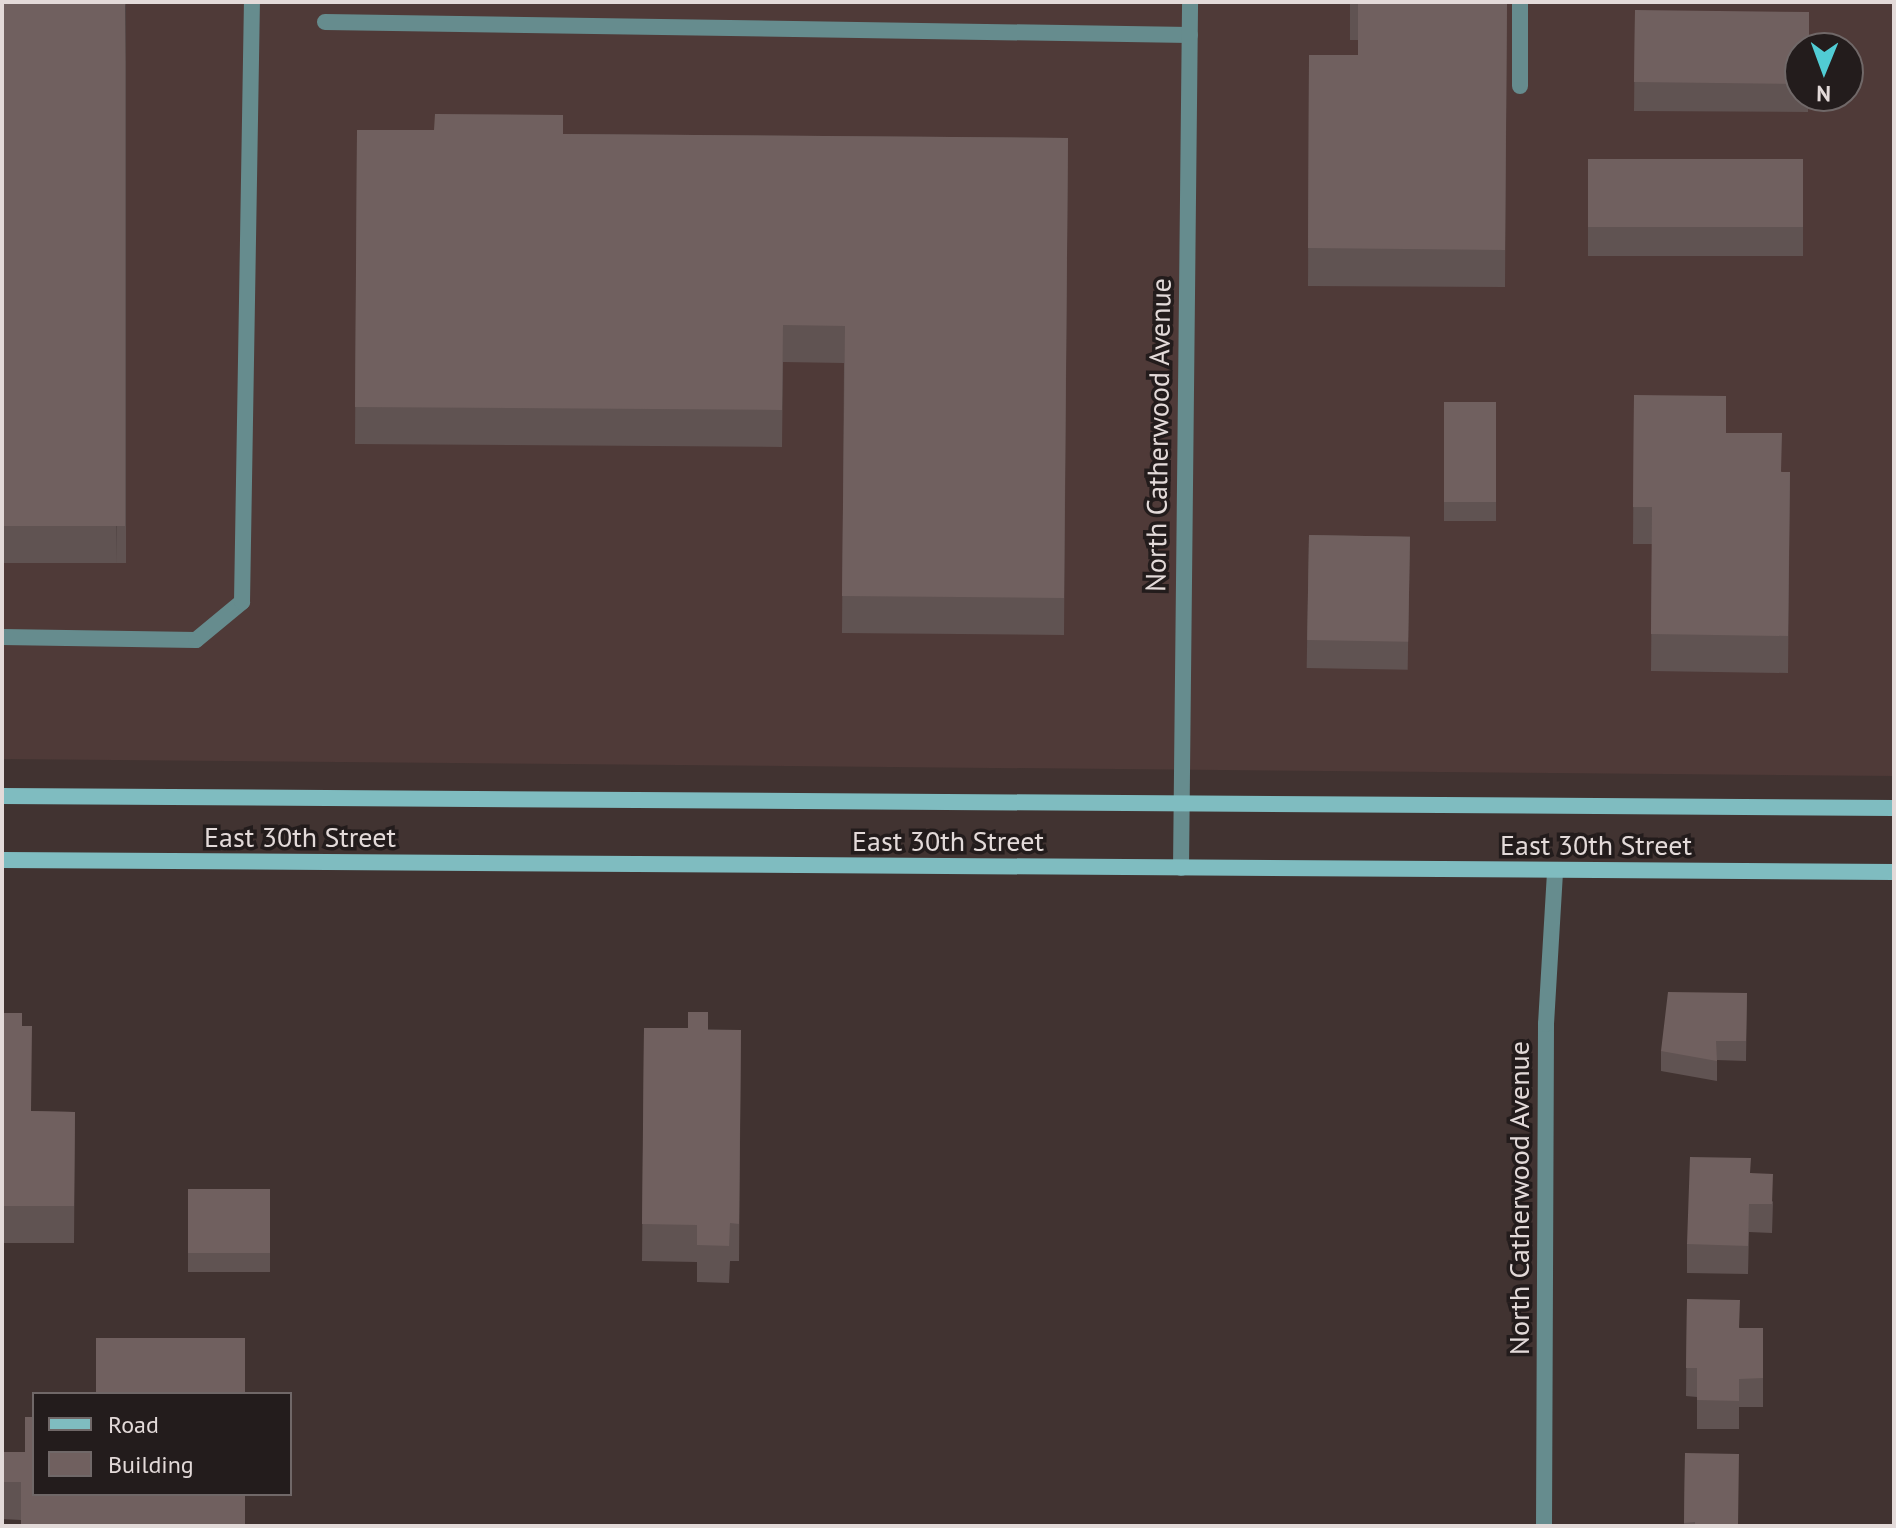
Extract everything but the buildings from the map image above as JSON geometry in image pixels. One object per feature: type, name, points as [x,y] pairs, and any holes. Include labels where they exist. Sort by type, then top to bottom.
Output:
[{"type":"main road","name":"East 30th Street","points":[[2,796],[1894,808]]},
{"type":"main road","name":"East 30th Street","points":[[2,860],[1894,872]]},
{"type":"street","points":[[2,637],[196,640],[242,602],[252,2]]},
{"type":"street","name":"North Catherwood Avenue","points":[[1181,868],[1179,804],[1190,2]]},
{"type":"street","points":[[1520,2],[1520,86]]},
{"type":"street","points":[[325,22],[1190,35]]},
{"type":"street","name":"North Catherwood Avenue","points":[[1544,1526],[1546,1024],[1555,871]]},
{"type":"shaded area","points":[[2,2],[1894,2],[1894,776],[2,759]]}]
